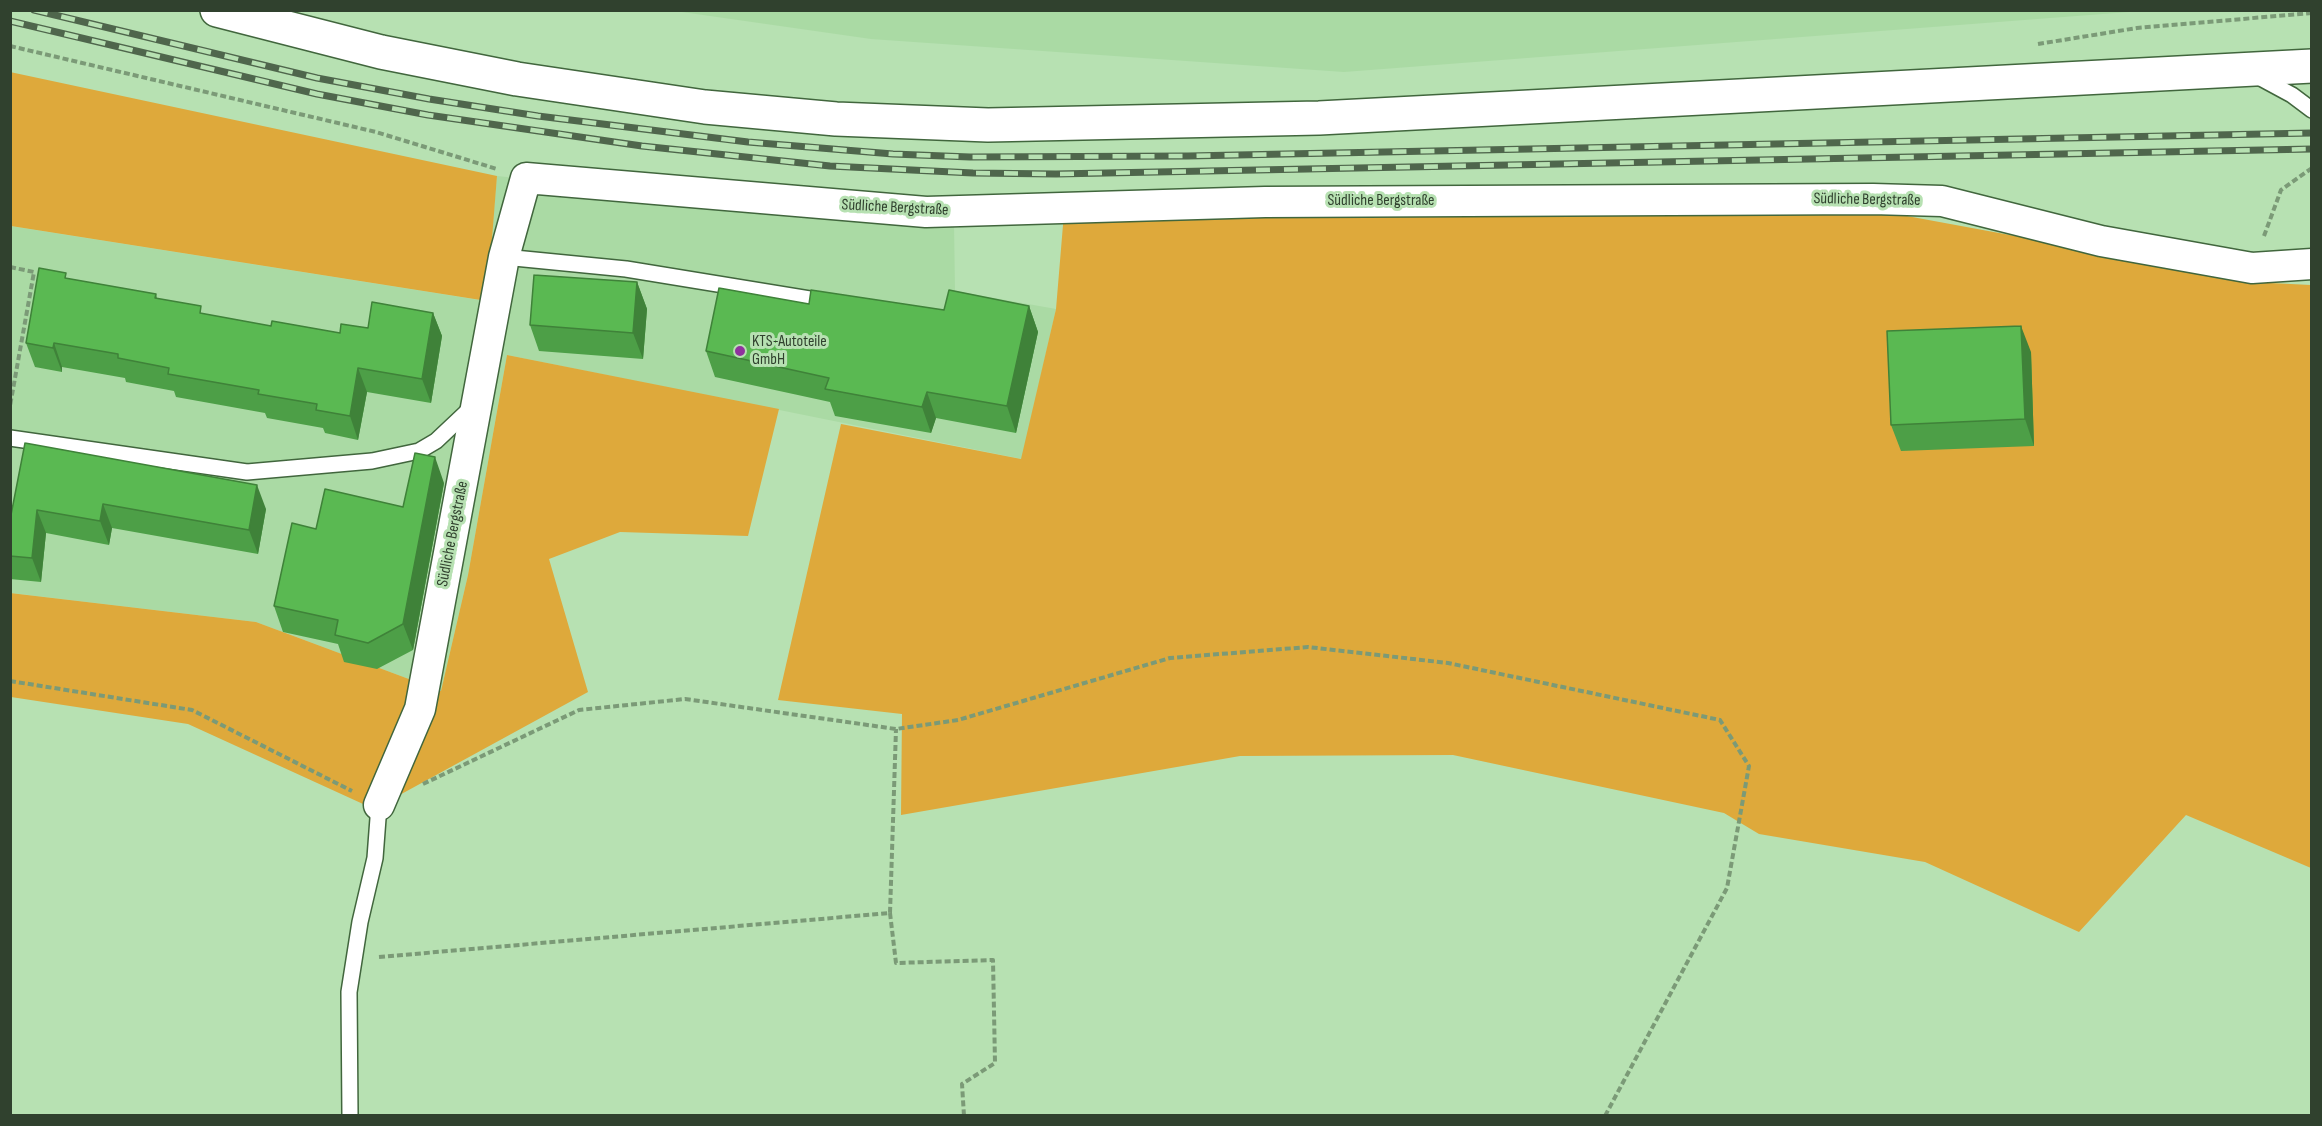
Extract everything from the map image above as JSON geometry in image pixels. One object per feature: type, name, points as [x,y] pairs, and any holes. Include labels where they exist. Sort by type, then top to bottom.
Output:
[{"type":"main road","points":[[217,10],[381,52],[517,79],[705,107],[836,119],[976,124],[1320,118],[2312,66]]},
{"type":"street","name":"Südliche Bergstraße","points":[[379,805],[420,709],[504,257],[526,178],[926,212],[1266,202],[1873,199],[1942,201],[2101,241],[2252,268],[2312,264]]},
{"type":"lane","points":[[2245,69],[2292,95],[2312,110]]},
{"type":"lane","points":[[504,257],[626,269],[849,305]]},
{"type":"lane","points":[[10,438],[247,472],[288,469],[372,461],[419,451],[444,434],[478,401]]},
{"type":"lane","points":[[351,1116],[349,992],[375,858],[379,805]]},
{"type":"path","points":[[2035,44],[2137,28],[2312,13]]},
{"type":"path","points":[[10,46],[116,73],[376,132],[526,178]]},
{"type":"path","points":[[2252,268],[2281,190],[2312,168]]},
{"type":"path","points":[[10,267],[34,272],[10,406]]},
{"type":"path","points":[[10,681],[192,710],[379,805],[579,710],[685,699],[896,729],[958,720],[1170,658],[1308,647],[1448,663],[1720,720],[1749,766],[1727,888],[1605,1116]]},
{"type":"path","points":[[896,729],[890,913],[896,963],[993,960],[995,1063],[962,1084],[964,1116]]},
{"type":"path","points":[[354,959],[890,913]]},
{"type":"shaded area","points":[[675,11],[2142,11],[1344,72],[871,39]]},
{"type":"shaded area","points":[[10,72],[497,176],[487,301],[11,226]]},
{"type":"shaded area","points":[[497,176],[954,223],[955,291],[1056,309],[1022,459],[507,355],[468,575],[441,691],[256,622],[11,593],[10,226],[486,301]]},
{"type":"shaded area","points":[[1329,199],[1896,214],[2270,283],[2311,285],[2311,868],[2186,815],[2079,932],[1925,862],[1759,834],[1724,813],[1453,755],[1240,756],[901,815],[902,714],[778,700],[841,424],[1021,459],[1056,309],[1064,213]]},
{"type":"shaded area","points":[[507,355],[779,409],[748,536],[620,532],[549,559],[588,692],[374,809],[188,724],[11,697],[10,593],[256,622],[441,691],[468,575]]},
{"type":"building","points":[[39,268],[66,273],[65,278],[156,294],[155,298],[201,306],[200,313],[271,326],[272,321],[340,333],[341,324],[368,328],[372,302],[433,313],[422,379],[358,368],[350,416],[316,410],[317,404],[258,394],[259,390],[168,374],[169,368],[118,358],[118,354],[54,343],[53,348],[26,343]]},
{"type":"building","points":[[534,275],[637,282],[633,333],[530,325]]},
{"type":"building","points":[[719,288],[809,304],[811,290],[944,310],[949,290],[1029,306],[1007,406],[927,392],[922,407],[825,389],[829,378],[706,351]]},
{"type":"building","points":[[2021,326],[2025,419],[1891,425],[1887,331]]},
{"type":"building","points":[[25,443],[257,485],[249,530],[103,504],[100,521],[37,510],[32,558],[10,556],[10,520]]},
{"type":"building","points":[[415,453],[435,457],[403,624],[368,643],[335,635],[338,620],[274,606],[292,523],[316,529],[325,489],[403,507]]},
{"type":"railway","points":[[34,10],[317,78],[429,99],[538,116],[748,142],[893,154],[970,157],[1188,156],[2312,133]]},
{"type":"railway","points":[[10,21],[317,94],[428,115],[642,146],[830,166],[973,173],[1056,174],[2312,149]]},
{"type":"place","name":"KTS-Autoteile GmbH","points":[[740,351]]}]
